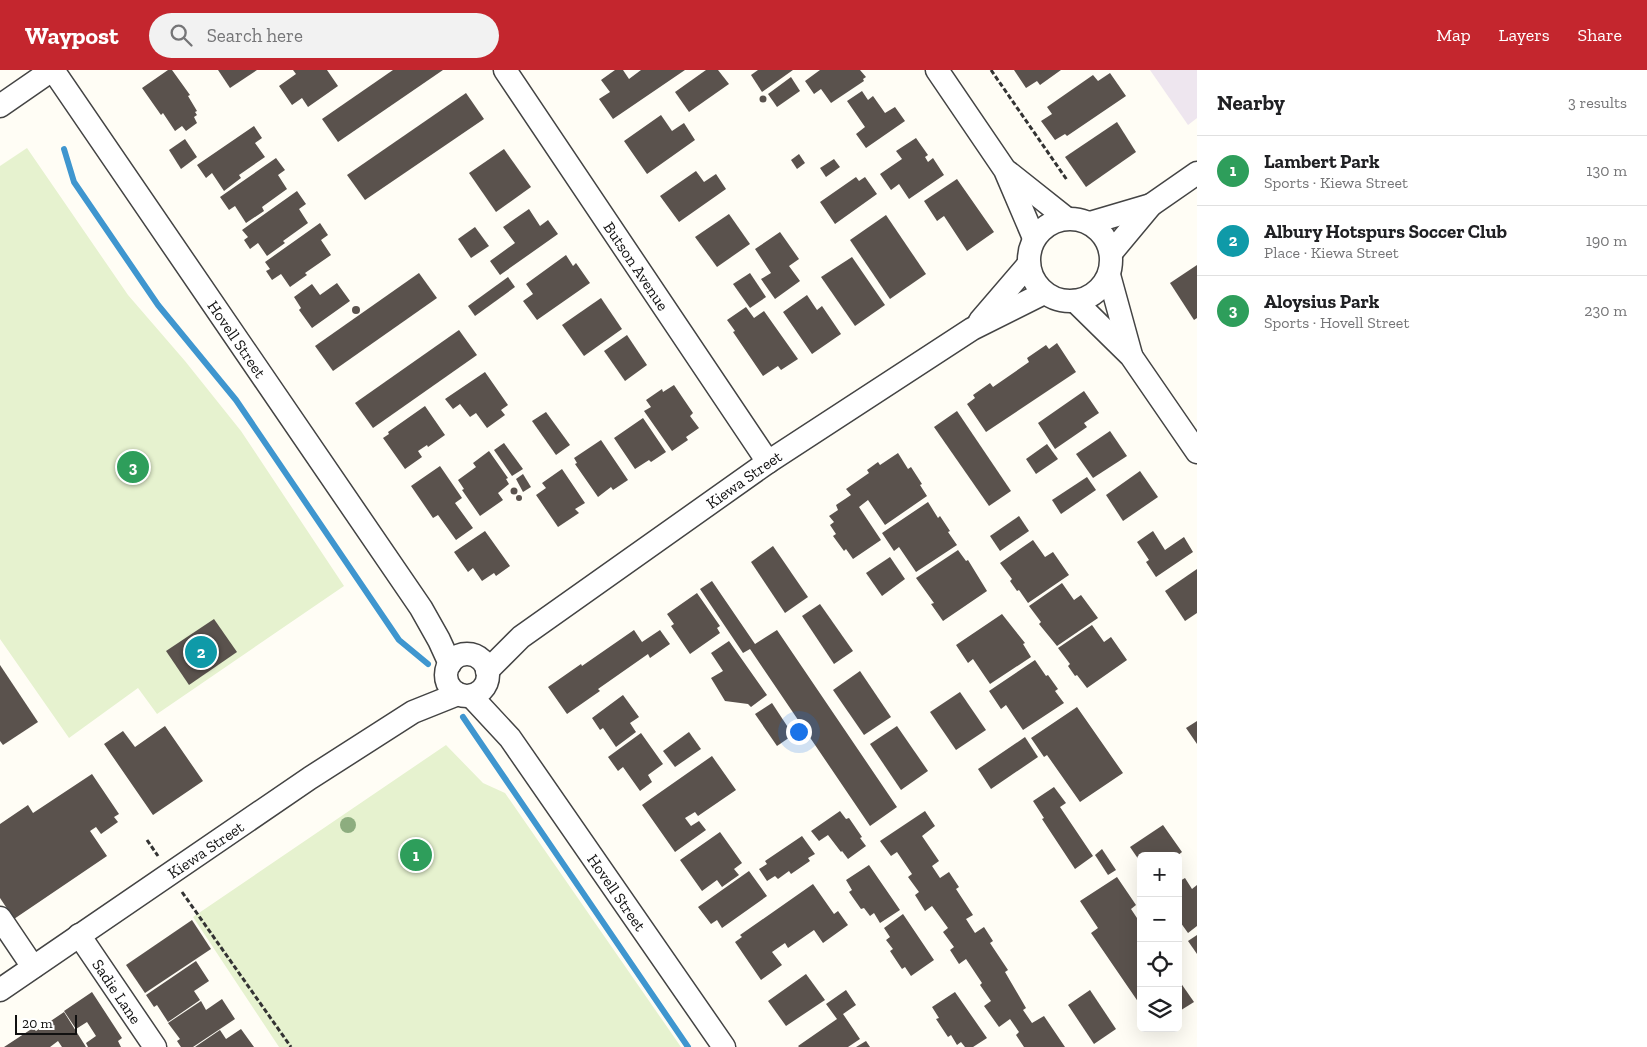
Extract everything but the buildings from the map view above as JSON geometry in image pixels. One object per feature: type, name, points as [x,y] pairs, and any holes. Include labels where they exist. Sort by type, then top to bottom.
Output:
[{"type":"street","points":[[0,106],[53,70]]},
{"type":"street","name":"Hovell Street","points":[[53,70],[421,608],[439,640],[467,674],[724,1047]]},
{"type":"street","name":"Butson Avenue","points":[[505,70],[768,462]]},
{"type":"street","points":[[937,70],[1005,170],[1034,238]]},
{"type":"street","points":[[1005,170],[1066,218]]},
{"type":"street","points":[[1090,223],[1151,205],[1197,174]]},
{"type":"street","points":[[1131,356],[1110,264],[1104,236],[1090,223],[1074,218],[1066,218],[1047,224],[1034,238],[1028,256],[1028,265],[1034,280],[1044,293],[1064,301],[1086,298],[1103,285],[1110,264],[1151,205]]},
{"type":"street","name":"Kiewa Street","points":[[972,329],[1028,265]]},
{"type":"street","name":"Kiewa Street","points":[[0,990],[310,778],[413,712],[768,462],[972,329],[1044,293]]},
{"type":"street","points":[[1075,301],[1131,356],[1197,452]]},
{"type":"street","points":[[0,918],[33,967]]},
{"type":"street","name":"Sadie Lane","points":[[78,936],[155,1047]]},
{"type":"path","points":[[991,70],[1067,180]]},
{"type":"path","points":[[147,840],[291,1047]]},
{"type":"shaded area","points":[[1150,70],[1197,70],[1197,118],[1188,125]]},
{"type":"green space","points":[[27,148],[128,295],[185,361],[241,431],[344,586],[157,714],[138,688],[69,738],[0,639],[0,166]]},
{"type":"green space","points":[[446,745],[483,783],[505,793],[681,1047],[279,1047],[193,917]]},
{"type":"waterway","points":[[64,149],[74,182],[158,305],[236,400],[399,640],[428,664]]},
{"type":"waterway","points":[[463,717],[688,1047]]},
{"type":"place","name":"Aloysius Park","points":[[133,467]]},
{"type":"place","name":"Albury Hotspurs Soccer Club","points":[[201,652]]},
{"type":"place","name":"Lambert Park","points":[[416,855]]}]
